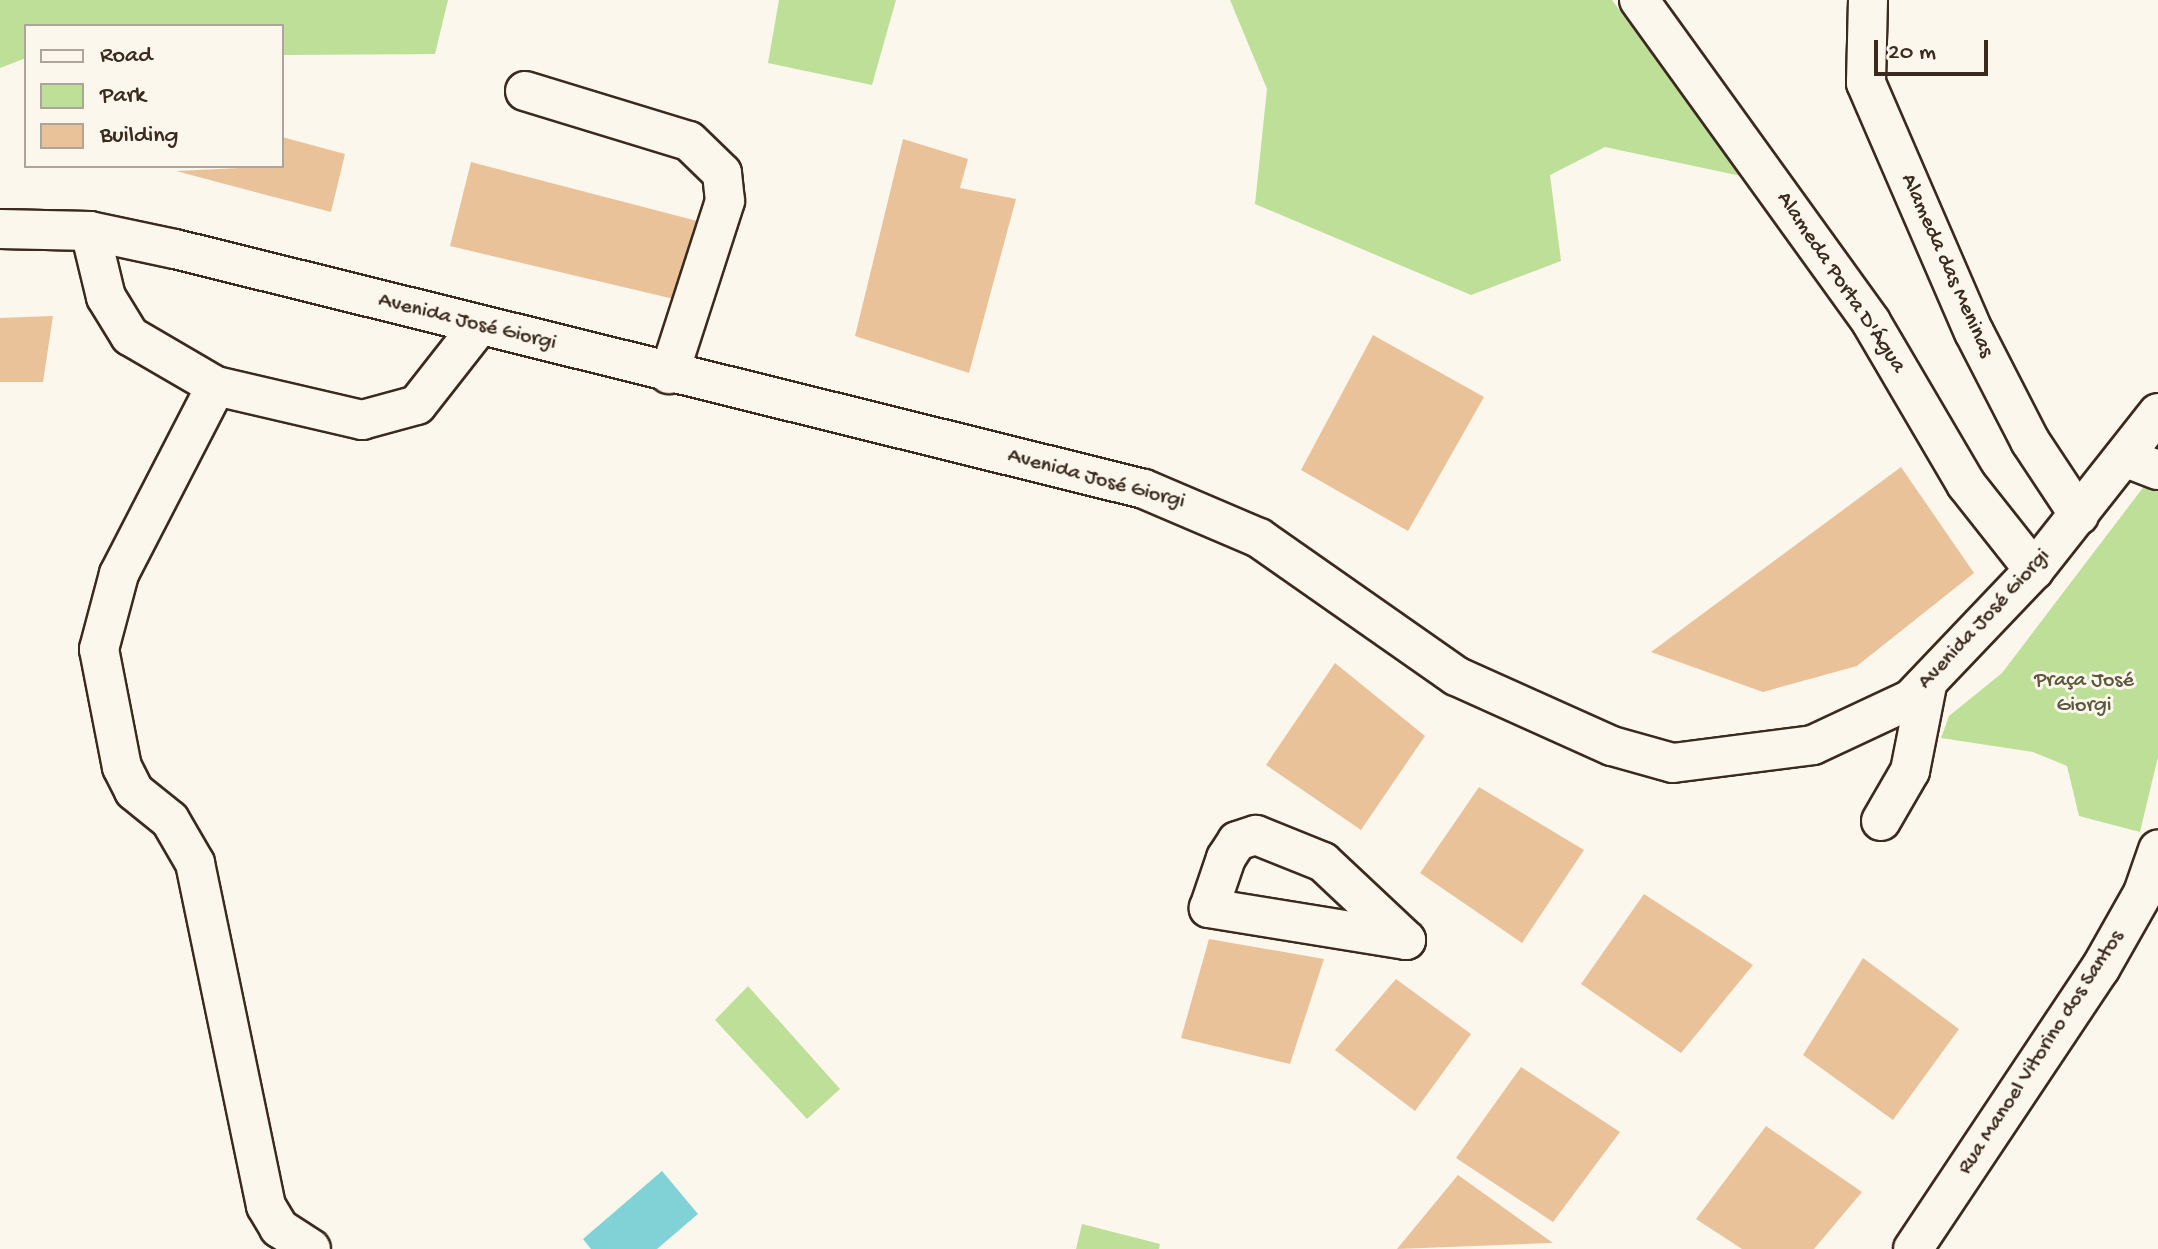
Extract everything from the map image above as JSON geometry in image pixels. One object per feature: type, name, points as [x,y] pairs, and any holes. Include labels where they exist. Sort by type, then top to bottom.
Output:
[{"type":"street","name":"Alameda Porta D'Água","points":[[1639,0],[1871,322],[1966,484],[2034,570]]},
{"type":"street","name":"Alameda das Meninas","points":[[1868,0],[1866,83],[1974,332],[2030,441],[2079,515]]},
{"type":"street","points":[[525,91],[689,141],[722,173],[725,201],[669,374]]},
{"type":"street","name":"Avenida José Giorgi","points":[[0,229],[90,231],[1144,489],[1205,511],[1333,586],[1456,676],[1612,746],[1673,763],[1813,745],[1894,710],[1927,685],[2034,570],[2079,515],[2141,464],[2158,413]]},
{"type":"street","points":[[90,231],[106,297],[130,336],[216,386],[362,420],[417,405],[479,326]]},
{"type":"street","points":[[216,386],[119,574],[99,649],[122,767],[134,791],[170,820],[195,863],[266,1206],[279,1228],[311,1249]]},
{"type":"street","points":[[1881,821],[1910,771],[1927,685]]},
{"type":"street","points":[[1256,835],[1323,862],[1406,940],[1330,928],[1209,908],[1226,858],[1237,841],[1256,835]]},
{"type":"street","name":"Rua Manoel Vitorino dos Santos","points":[[1913,1249],[2100,969],[2143,893],[2158,850]]},
{"type":"green space","points":[[0,0],[448,0],[435,54],[284,55],[284,24],[24,24],[24,59],[0,68]]},
{"type":"green space","points":[[779,0],[896,0],[872,85],[768,63]]},
{"type":"green space","points":[[1230,0],[1612,0],[1741,176],[1605,147],[1550,175],[1561,261],[1471,295],[1255,204],[1267,89]]},
{"type":"green space","name":"Praça José Giorgi","points":[[2158,481],[2158,757],[2140,832],[2079,816],[2067,766],[2033,752],[1941,738],[1949,716],[2002,673],[2145,485]]},
{"type":"green space","points":[[748,986],[840,1089],[807,1119],[715,1020]]},
{"type":"green space","points":[[1082,1224],[1160,1244],[1159,1249],[1076,1249]]},
{"type":"water","points":[[662,1171],[698,1214],[657,1249],[591,1249],[583,1239]]},
{"type":"building","points":[[284,138],[345,154],[331,212],[176,171],[284,168]]},
{"type":"building","points":[[903,139],[968,159],[960,188],[1016,199],[969,373],[855,336]]},
{"type":"building","points":[[471,162],[705,223],[678,300],[450,246]]},
{"type":"building","points":[[53,316],[43,382],[0,382],[0,318]]},
{"type":"building","points":[[1373,335],[1484,397],[1408,531],[1301,470]]},
{"type":"building","points":[[1901,467],[1974,573],[1857,666],[1763,692],[1651,652]]},
{"type":"building","points":[[1335,663],[1425,736],[1361,830],[1266,765]]},
{"type":"building","points":[[1479,787],[1584,850],[1522,943],[1420,873]]},
{"type":"building","points":[[1644,894],[1753,965],[1681,1053],[1581,984]]},
{"type":"building","points":[[1209,939],[1324,959],[1290,1064],[1181,1038]]},
{"type":"building","points":[[1863,958],[1959,1029],[1893,1120],[1803,1055]]},
{"type":"building","points":[[1396,979],[1471,1034],[1415,1111],[1335,1050]]},
{"type":"building","points":[[1521,1067],[1620,1132],[1553,1222],[1456,1158]]},
{"type":"building","points":[[1766,1126],[1862,1192],[1814,1249],[1742,1249],[1696,1219]]},
{"type":"building","points":[[1458,1175],[1553,1243],[1397,1249]]}]
